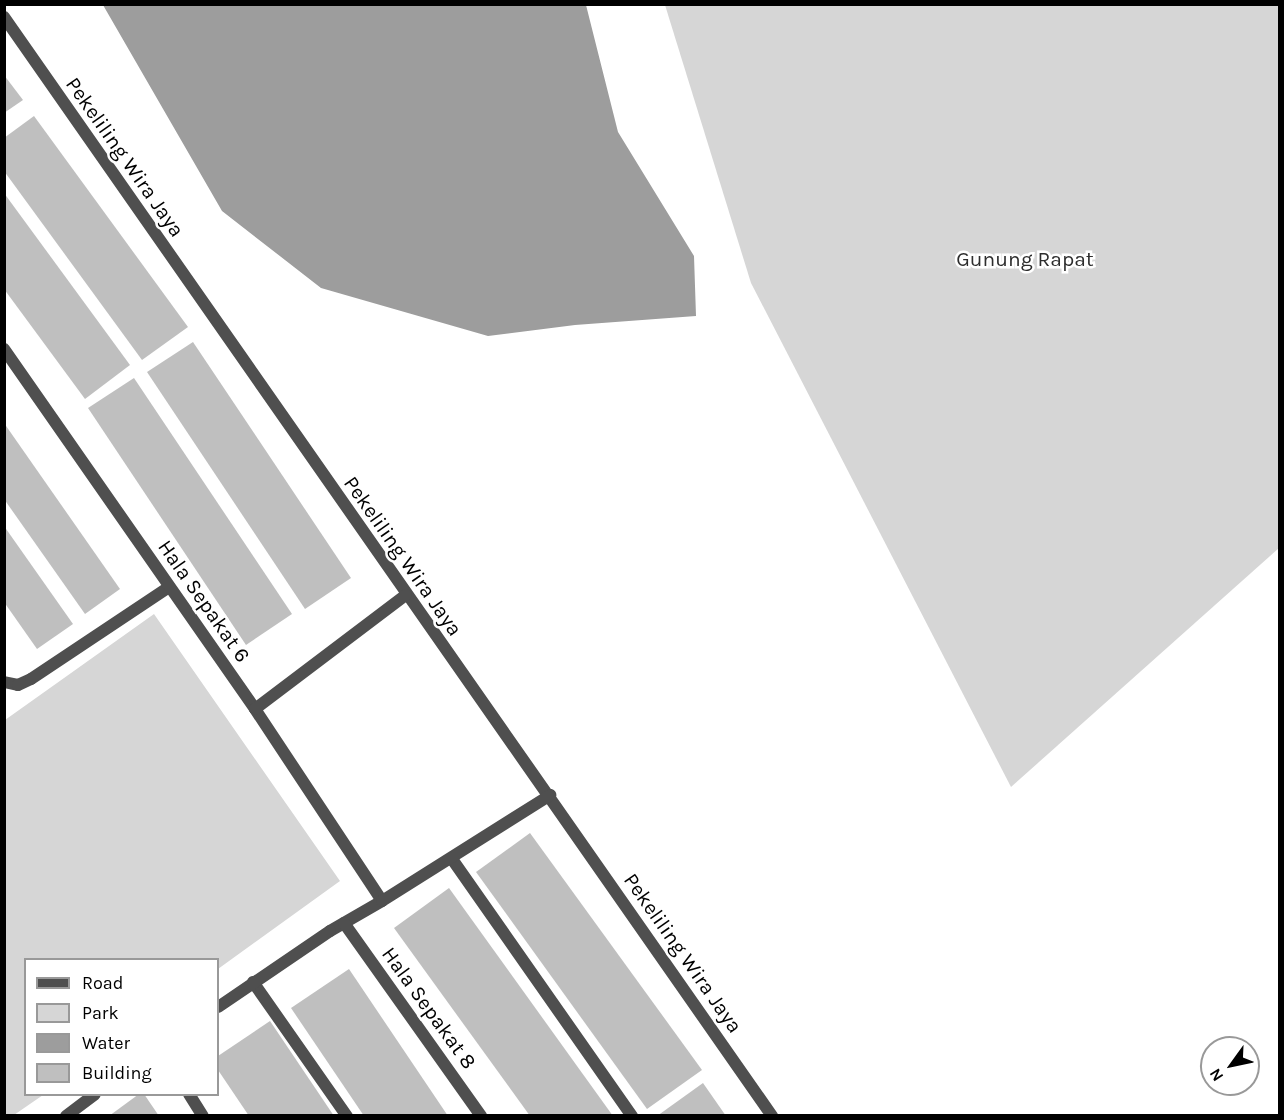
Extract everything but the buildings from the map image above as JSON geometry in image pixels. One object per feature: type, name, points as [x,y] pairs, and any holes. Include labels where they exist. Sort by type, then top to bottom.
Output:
[{"type":"street","name":"Pekeliling Wira Jaya","points":[[4,17],[406,595],[550,795],[772,1116]]},
{"type":"street","name":"Hala Sepakat 6","points":[[4,349],[255,709],[382,901]]},
{"type":"street","points":[[4,682],[18,685],[31,679],[169,587]]},
{"type":"street","points":[[255,709],[406,595]]},
{"type":"street","points":[[219,1005],[344,923],[452,859],[550,795]]},
{"type":"street","points":[[452,859],[632,1116]]},
{"type":"street","name":"Hala Sepakat 8","points":[[344,923],[482,1116]]},
{"type":"street","points":[[253,982],[347,1116]]},
{"type":"street","points":[[66,1115],[93,1096]]},
{"type":"street","points":[[190,1096],[203,1116]]},
{"type":"green space","name":"Gunung Rapat","points":[[665,5],[1279,5],[1279,548],[1011,787],[751,283]]},
{"type":"green space","points":[[154,614],[340,881],[219,968],[219,958],[24,958],[24,1096],[42,1096],[14,1115],[5,1115],[5,720]]},
{"type":"water","points":[[103,5],[586,5],[618,132],[694,256],[696,316],[575,325],[488,336],[321,288],[222,211]]}]
